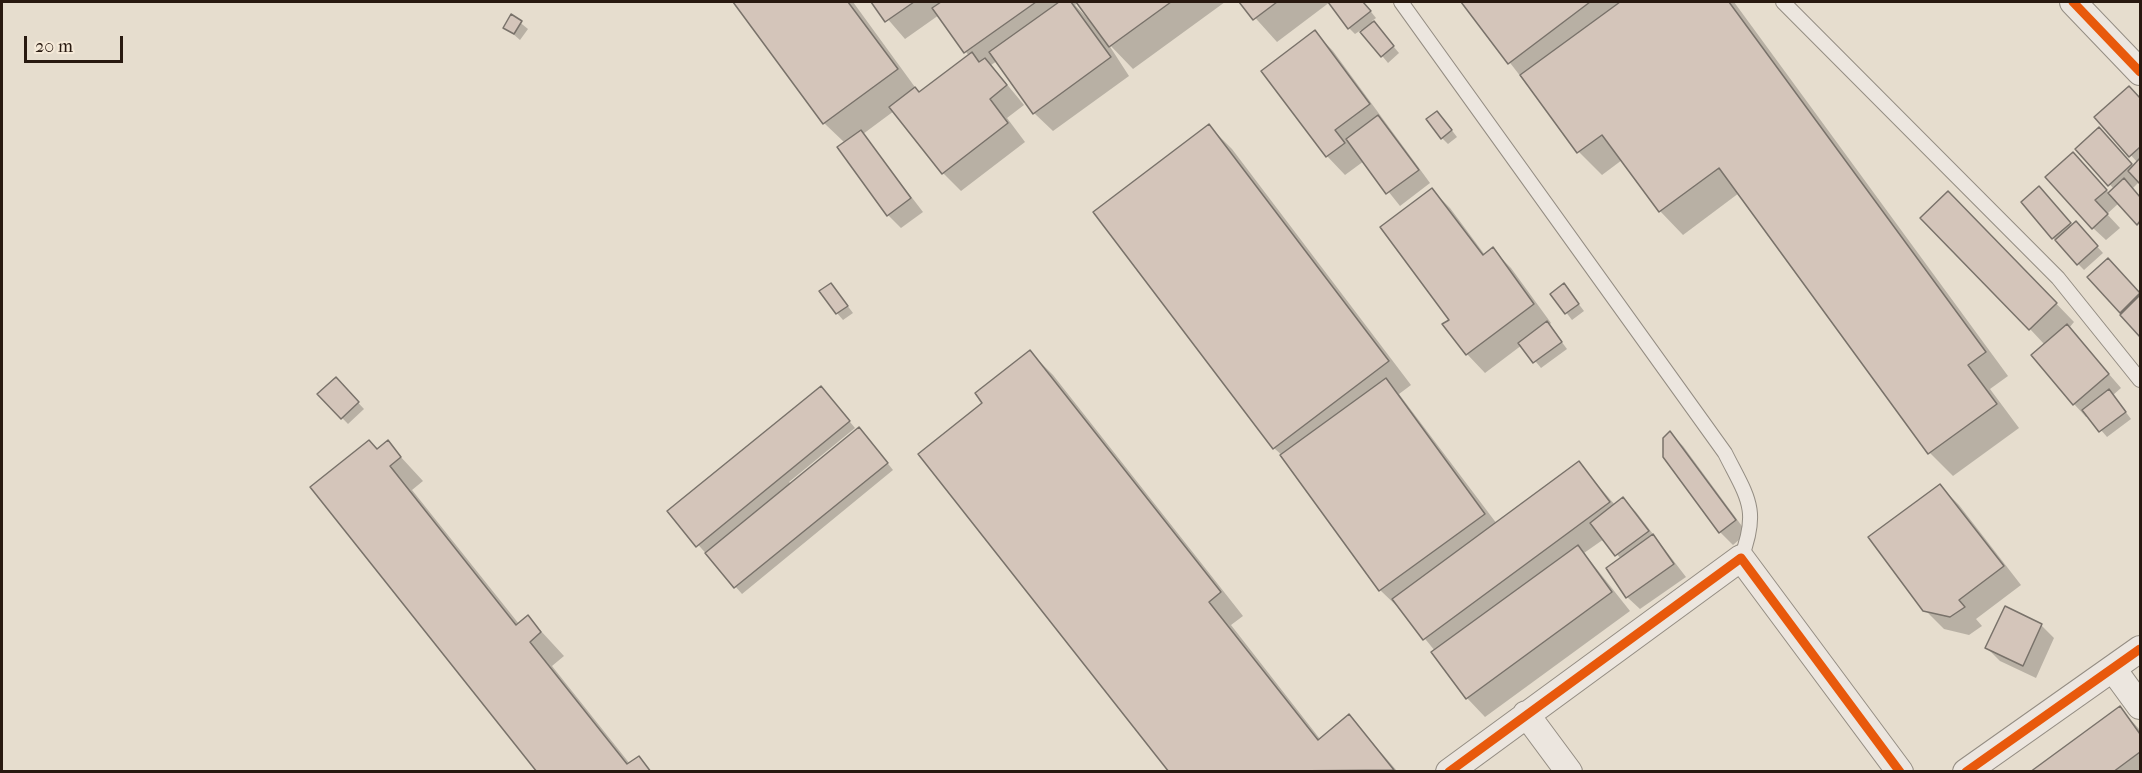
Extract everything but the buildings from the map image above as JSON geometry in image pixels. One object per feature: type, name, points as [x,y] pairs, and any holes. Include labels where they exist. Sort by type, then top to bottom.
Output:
[{"type":"street","points":[[2073,2],[2140,72]]},
{"type":"street","points":[[1449,771],[1741,558],[1900,771]]},
{"type":"street","points":[[1966,771],[2140,649]]},
{"type":"street","points":[[2113,669],[2140,706]]},
{"type":"street","points":[[1526,714],[1569,771]]},
{"type":"lane","points":[[1401,2],[1725,453],[1752,506],[1751,533],[1741,558]]},
{"type":"lane","points":[[1783,2],[2058,278],[2140,380]]},
{"type":"cycle path","points":[[2073,2],[2140,72]]},
{"type":"cycle path","points":[[1449,772],[1741,558],[1900,772]]},
{"type":"cycle path","points":[[1966,772],[2140,649]]}]
